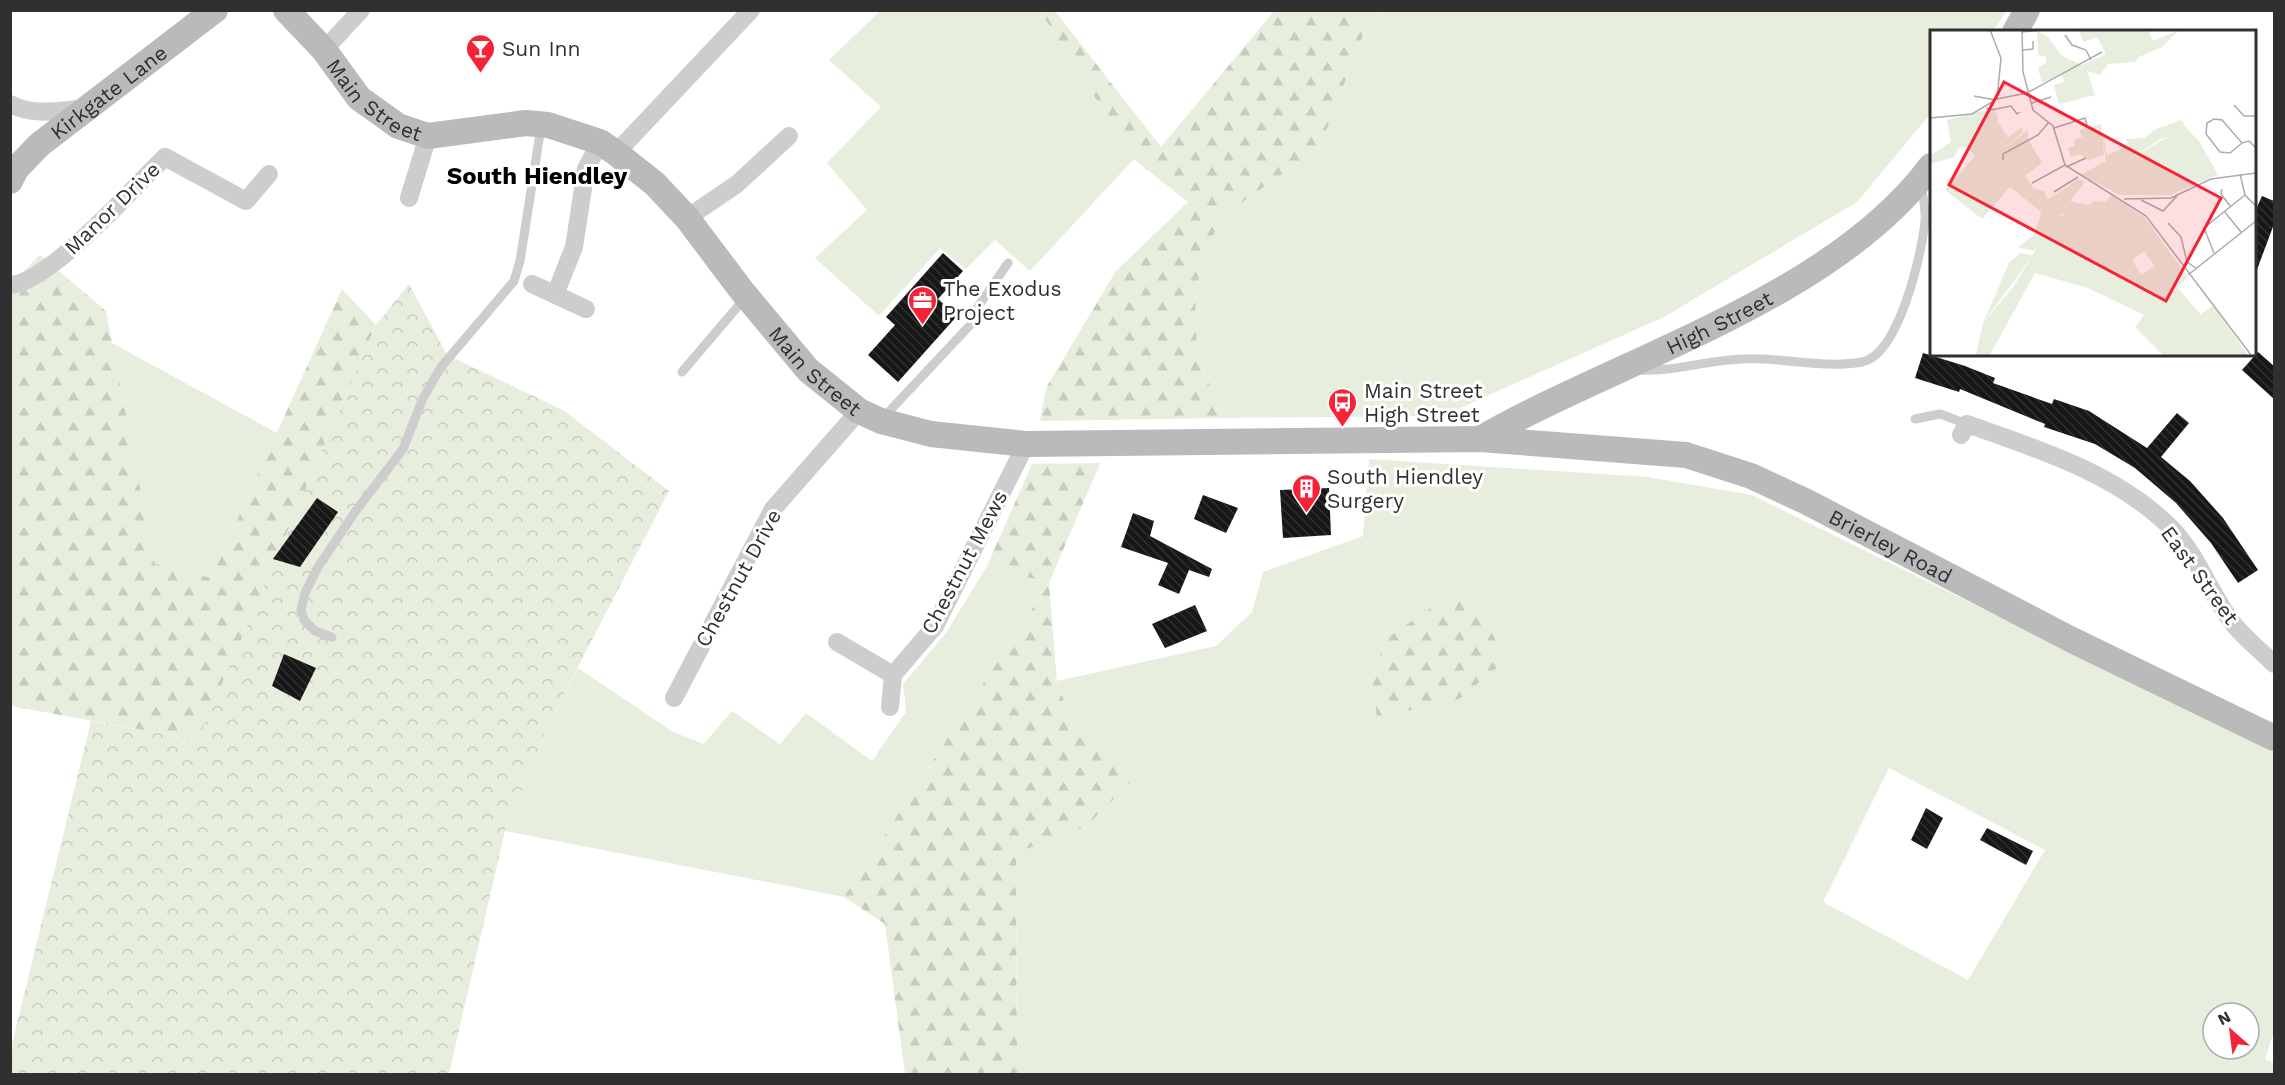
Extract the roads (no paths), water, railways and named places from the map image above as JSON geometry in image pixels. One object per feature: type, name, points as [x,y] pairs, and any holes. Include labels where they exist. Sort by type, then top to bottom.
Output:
[{"type":"street","name":"Kirkgate Lane","points":[[12,170],[39,145],[214,10]]},
{"type":"street","name":"Main Street","points":[[286,10],[324,50],[359,98],[398,126],[428,136],[526,123],[541,125],[608,148],[655,184],[687,218],[808,370],[870,416],[932,434],[1026,444],[1480,439]]},
{"type":"street","points":[[324,50],[361,10]]},
{"type":"street","points":[[555,294],[573,247],[586,169],[751,10]]},
{"type":"street","points":[[2016,30],[2027,10]]},
{"type":"street","points":[[10,104],[23,111],[41,112],[88,108]]},
{"type":"street","points":[[409,198],[428,136]]},
{"type":"street","points":[[687,218],[737,184],[789,136]]},
{"type":"street","name":"Manor Drive","points":[[10,285],[22,285],[68,252],[165,158],[246,201],[269,174]]},
{"type":"street","name":"High Street","points":[[1480,439],[1522,415],[1751,305],[1802,276],[1879,222],[1926,172]]},
{"type":"street","points":[[532,284],[586,309]]},
{"type":"street","name":"Chestnut Drive","points":[[674,698],[773,509],[870,416]]},
{"type":"street","name":"East Street","points":[[1964,429],[2079,467],[2132,497],[2174,531],[2235,626],[2274,664]]},
{"type":"street","name":"Brierley Road","points":[[1480,439],[1686,455],[1751,476],[2080,644],[2274,738]]},
{"type":"street","name":"Chestnut Mews","points":[[893,675],[935,626],[1026,444]]},
{"type":"street","points":[[837,642],[893,675],[890,707]]},
{"type":"lane","points":[[332,637],[315,631],[304,620],[301,609],[305,593],[318,567],[403,449],[423,398],[441,367],[514,281],[520,261],[541,125]]},
{"type":"lane","points":[[1618,369],[1653,371],[1702,362],[1744,358],[1838,364],[1865,362],[1883,345],[1902,314],[1917,266],[1925,219],[1926,172]]},
{"type":"lane","points":[[870,416],[974,321],[975,311],[1008,263]]},
{"type":"lane","points":[[682,372],[747,296]]},
{"type":"lane","points":[[1915,419],[1940,414],[1964,429]]},
{"type":"place","name":"Sun Inn","points":[[481,74]]},
{"type":"place","name":"The Exodus Project","points":[[922,326]]},
{"type":"place","name":"Main Street High Street","points":[[1343,428]]},
{"type":"place","name":"South Hiendley Surgery","points":[[1306,514]]},
{"type":"district","name":"South Hiendley","points":[[537,176]]}]
